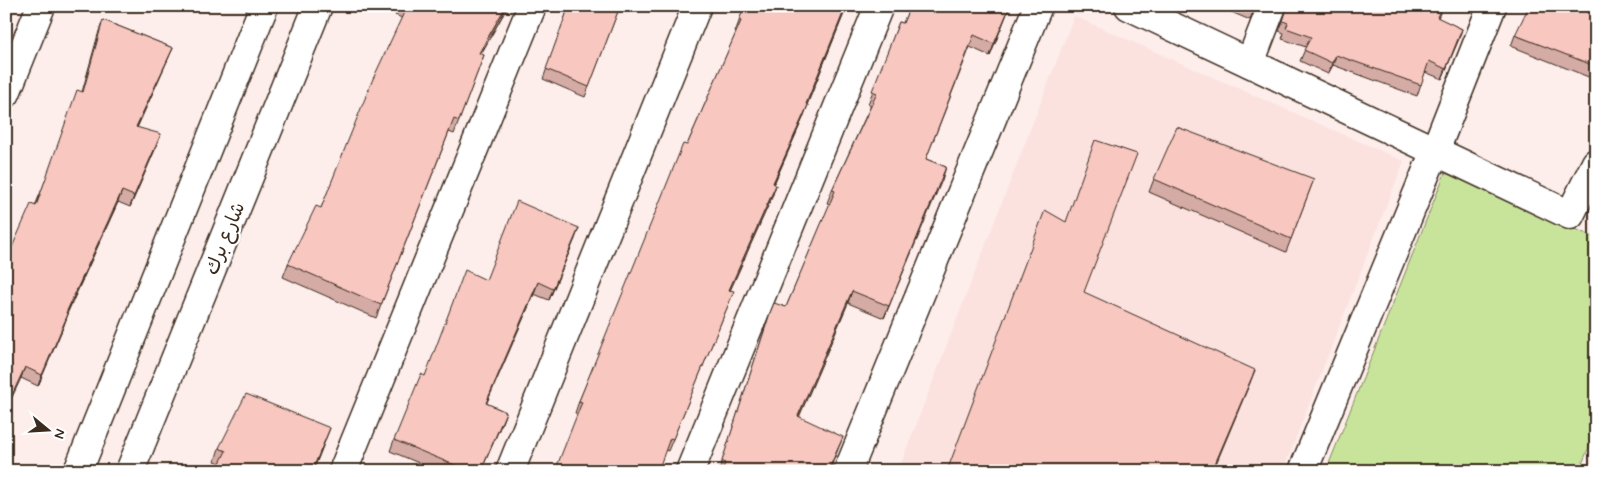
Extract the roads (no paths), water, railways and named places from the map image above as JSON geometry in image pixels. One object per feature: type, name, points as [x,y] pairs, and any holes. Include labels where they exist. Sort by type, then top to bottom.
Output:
[{"type":"street","points":[[6,93],[41,6]]},
{"type":"street","points":[[78,471],[264,6]]},
{"type":"street","name":"شارع برك","points":[[130,471],[318,6]]},
{"type":"street","points":[[343,471],[532,6]]},
{"type":"street","points":[[510,471],[697,6]]},
{"type":"street","points":[[690,471],[879,6]]},
{"type":"street","points":[[848,471],[1038,6]]},
{"type":"street","points":[[1129,6],[1570,215],[1596,163]]},
{"type":"street","points":[[1250,63],[1272,6]]},
{"type":"street","points":[[1303,471],[1492,6]]}]
